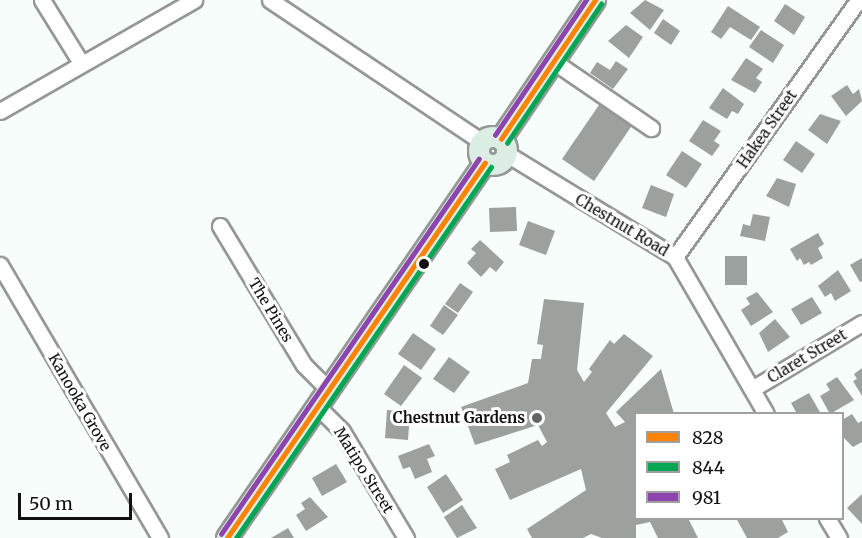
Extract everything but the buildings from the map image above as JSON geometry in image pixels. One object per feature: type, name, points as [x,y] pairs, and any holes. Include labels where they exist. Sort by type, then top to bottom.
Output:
[{"type":"main road","points":[[227,538],[485,163],[479,155],[497,145],[595,0]]},
{"type":"street","points":[[42,0],[81,63]]},
{"type":"street","points":[[0,111],[194,0]]},
{"type":"street","points":[[270,0],[497,145]]},
{"type":"street","name":"Hakea Street","points":[[675,257],[858,0]]},
{"type":"street","points":[[553,61],[651,128]]},
{"type":"street","name":"Chestnut Road","points":[[497,145],[675,257],[765,412]]},
{"type":"street","name":"The Pines","points":[[220,226],[304,365],[328,389]]},
{"type":"street","name":"Kanooka Grove","points":[[0,266],[160,538]]},
{"type":"street","name":"Claret Street","points":[[752,389],[862,323]]},
{"type":"street","name":"Matipo Street","points":[[317,406],[342,431],[406,538]]},
{"type":"street","points":[[828,520],[839,538]]},
{"type":"transit line","name":"981","points":[[495,135],[586,0]]},
{"type":"transit line","name":"828","points":[[501,139],[595,0]]},
{"type":"transit line","name":"844","points":[[507,143],[601,4]]},
{"type":"transit line","name":"981","points":[[221,534],[479,159]]},
{"type":"transit line","name":"828","points":[[227,538],[485,163]]},
{"type":"transit line","name":"844","points":[[236,538],[491,167]]},
{"type":"place","name":"Chestnut Gardens","points":[[537,418]]}]
